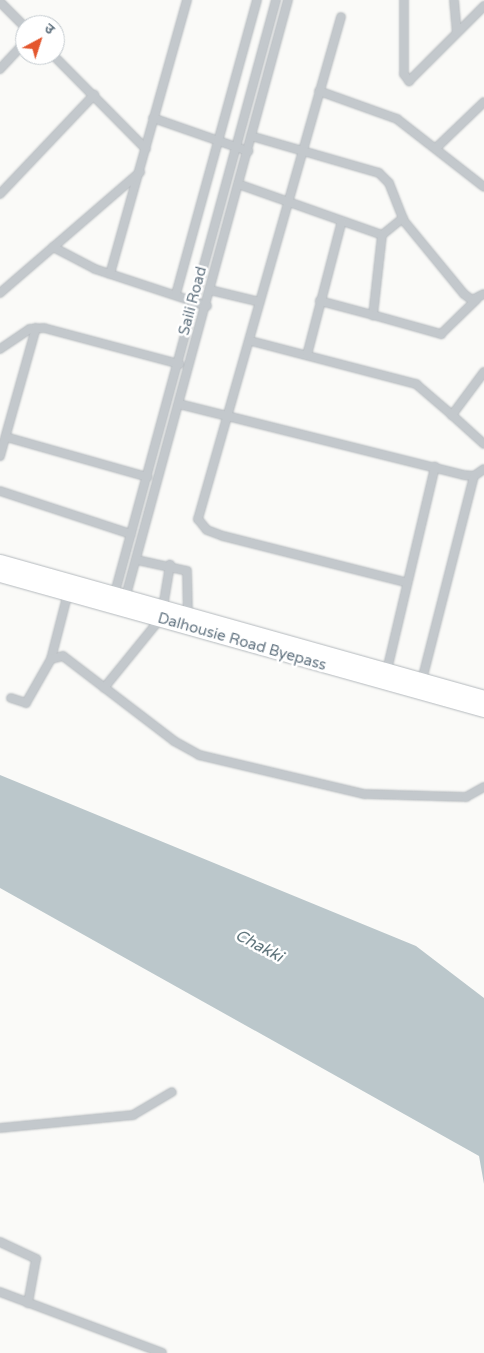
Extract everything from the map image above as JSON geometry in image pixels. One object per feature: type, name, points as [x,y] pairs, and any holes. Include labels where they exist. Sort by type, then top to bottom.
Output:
[{"type":"highway","points":[[0,562],[119,600]]},
{"type":"highway","name":"Dalhousie Road Byepass","points":[[0,574],[68,593],[119,600],[484,709]]},
{"type":"highway","points":[[161,613],[188,615],[484,698]]},
{"type":"street","points":[[110,274],[140,172],[152,118],[187,0]]},
{"type":"street","points":[[176,294],[216,138],[256,0]]},
{"type":"street","points":[[119,600],[131,534],[179,364],[194,300],[276,0]]},
{"type":"street","name":"Saili Road","points":[[119,600],[137,560],[288,0]]},
{"type":"street","points":[[404,0],[404,74],[409,81],[484,6]]},
{"type":"street","points":[[454,0],[457,32]]},
{"type":"street","points":[[0,2],[15,17]]},
{"type":"street","points":[[341,17],[287,201],[231,415],[198,514],[200,525],[223,536],[405,582]]},
{"type":"street","points":[[0,69],[15,53]]},
{"type":"street","points":[[63,65],[146,149]]},
{"type":"street","points":[[319,91],[386,113],[436,148],[484,187]]},
{"type":"street","points":[[0,194],[94,95]]},
{"type":"street","points":[[436,148],[484,102]]},
{"type":"street","points":[[152,118],[216,138],[235,148],[248,151]]},
{"type":"street","points":[[251,136],[302,149],[379,173],[389,183],[403,218],[464,294],[481,296]]},
{"type":"street","points":[[0,293],[140,172]]},
{"type":"street","points":[[238,184],[382,236]]},
{"type":"street","points":[[373,315],[382,236],[403,218]]},
{"type":"street","points":[[307,355],[342,221]]},
{"type":"street","points":[[53,247],[110,274],[176,294],[207,306]]},
{"type":"street","points":[[210,290],[260,302]]},
{"type":"street","points":[[320,301],[441,334],[481,296]]},
{"type":"street","points":[[0,349],[36,328],[179,364]]},
{"type":"street","points":[[0,456],[36,328]]},
{"type":"street","points":[[251,341],[423,387],[484,444]]},
{"type":"street","points":[[452,416],[484,372]]},
{"type":"street","points":[[179,404],[231,415],[474,476]]},
{"type":"street","points":[[6,437],[147,477]]},
{"type":"street","points":[[387,670],[405,582],[435,467]]},
{"type":"street","points":[[422,680],[474,476],[484,469]]},
{"type":"street","points":[[0,492],[131,534]]},
{"type":"street","points":[[137,560],[170,565],[190,574],[188,615]]},
{"type":"street","points":[[104,688],[161,613],[170,565]]},
{"type":"street","points":[[11,698],[26,703],[51,659],[68,593]]},
{"type":"street","points":[[51,659],[69,658],[104,688],[199,755],[364,794],[466,797],[484,787]]},
{"type":"street","points":[[0,1128],[132,1115],[172,1092]]},
{"type":"street","points":[[0,1242],[36,1259],[28,1303]]},
{"type":"street","points":[[0,1292],[162,1353]]},
{"type":"water","name":"Chakki","points":[[0,775],[416,946],[484,998],[484,1184],[479,1156],[0,888]]}]
